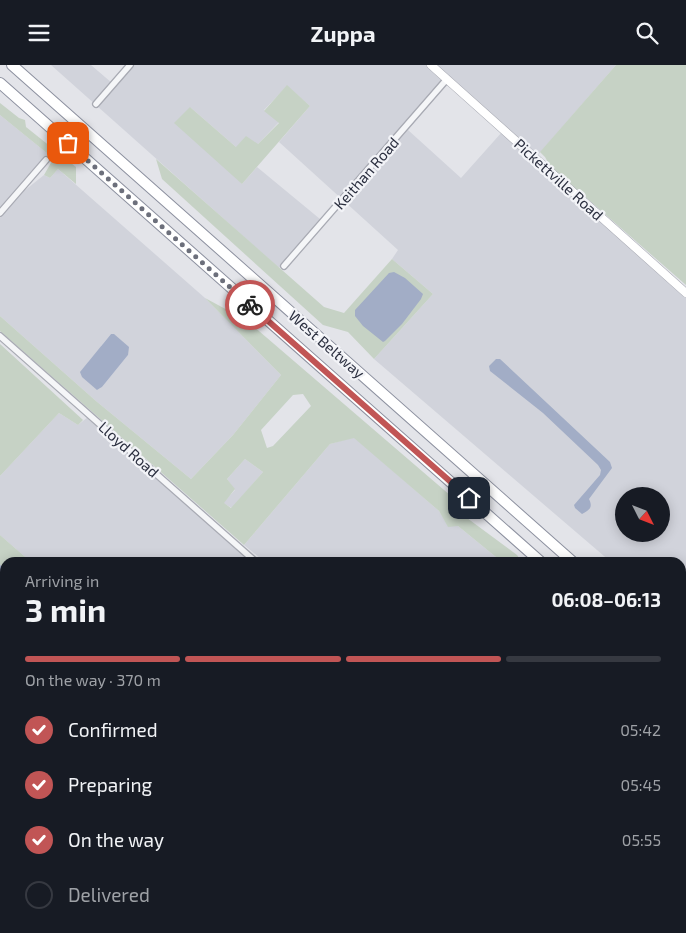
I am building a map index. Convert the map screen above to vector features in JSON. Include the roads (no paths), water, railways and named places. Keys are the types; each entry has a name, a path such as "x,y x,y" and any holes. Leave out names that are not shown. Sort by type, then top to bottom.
{"highway":[{"name":"West Beltway","path":"12,65 567,557"},
{"name":"West Beltway","path":"0,83 535,557"}],"street":[{"path":"96,103 130,65"},
{"name":"Pickettville Road","path":"431,65 686,293"},
{"name":"Keithan Road","path":"284,266 447,79"},
{"path":"0,213 46,160"},
{"name":"Lloyd Road","path":"0,336 250,557"}],"water":[{"path":"394,272 405,278 423,294 402,324 383,342 363,326 355,316 355,310 389,273"},
{"path":"111,334 114,334 129,347 128,355 102,387 97,390 82,377 80,372"},
{"path":"496,359 500,359 610,462 612,468 589,499 591,506 585,513 582,514 574,505 600,475 601,470 543,413 490,371 489,366"}]}
